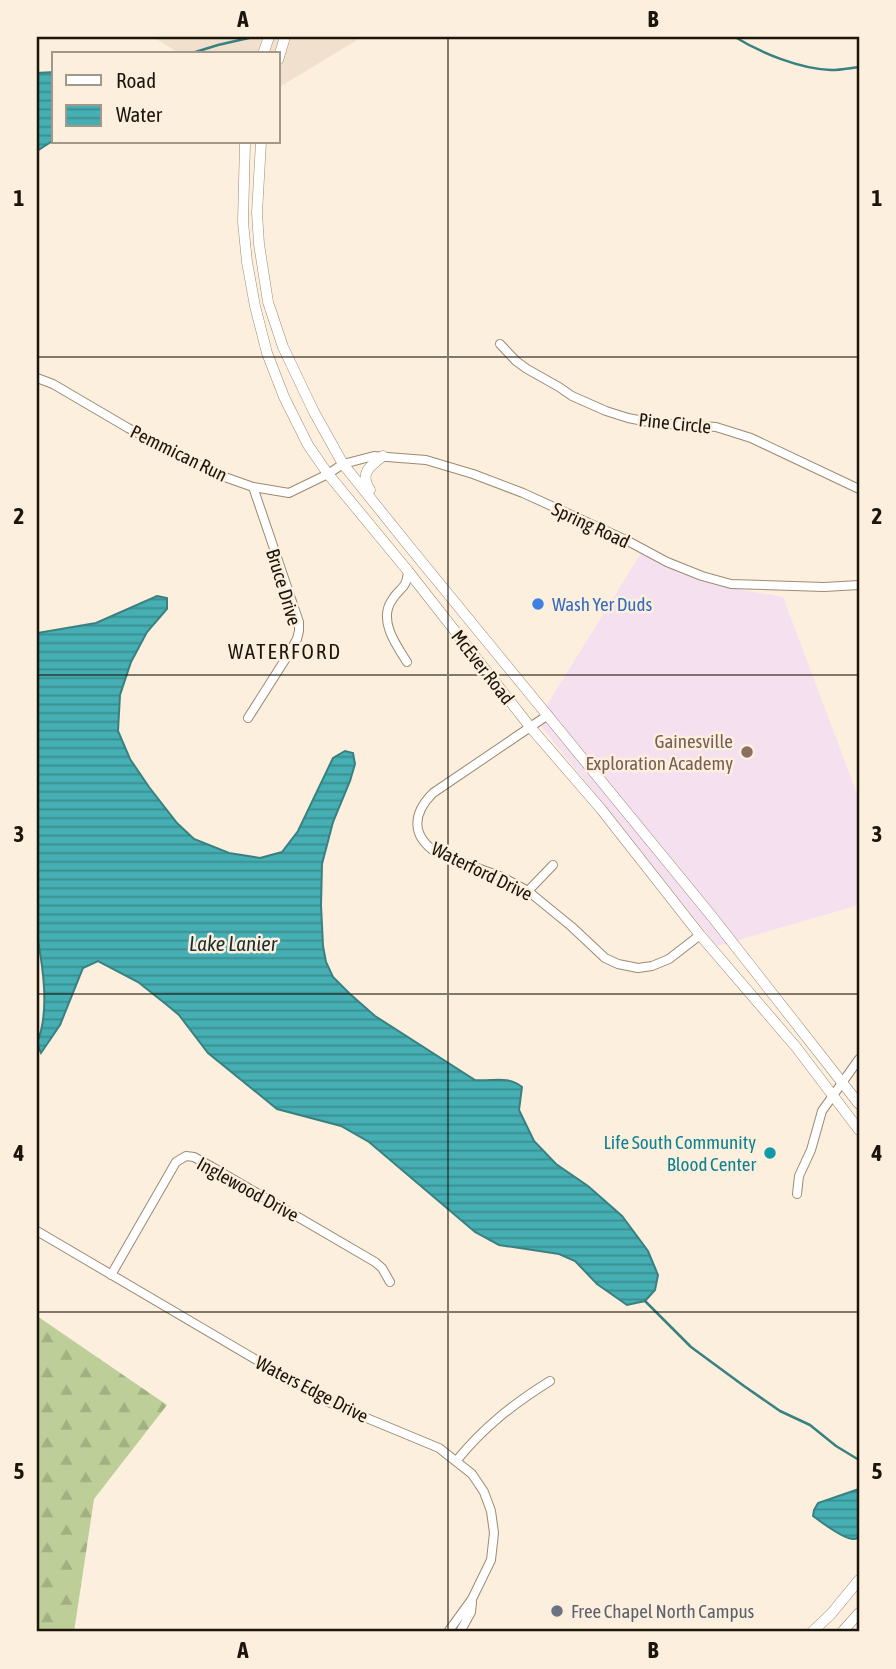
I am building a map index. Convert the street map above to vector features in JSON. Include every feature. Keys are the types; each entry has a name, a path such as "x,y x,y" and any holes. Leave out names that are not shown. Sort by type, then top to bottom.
{"main road":[{"path":"280,54 285,37"},
{"name":"McEver Road","path":"245,144 243,222 247,262 257,313 267,352 284,397 308,445 328,474 531,728 601,809 700,935 796,1047 859,1130"},
{"name":"McEver Road","path":"261,144 257,213 268,302 283,347 343,464 709,914 859,1104"},
{"path":"383,456 367,470 365,481 403,532 408,545"},
{"path":"811,1632 831,1614 859,1580"},
{"path":"842,1632 859,1613"}],"street":[{"name":"Pine Circle","path":"500,344 527,369 572,397 606,411 641,421 705,425 727,430 751,438 859,489"},
{"name":"Pemmican Run","path":"37,378 211,471 253,487 289,493 328,474"},
{"name":"Spring Road","path":"328,474 343,464 374,456 426,460 523,493 702,576 731,584 822,587 859,585"},
{"name":"Bruce Drive","path":"248,718 288,655 299,631 299,622 253,487"},
{"path":"407,662 390,632 387,615 392,600 407,584 408,572"},
{"name":"Waterford Drive","path":"548,715 433,793 424,802 418,812 417,821 423,841 438,853 502,877 528,891 605,958 618,964 638,968 652,966 669,959 700,935"},
{"path":"528,891 553,865"},
{"path":"796,1194 799,1176 811,1150 822,1111 859,1059"},
{"name":"Inglewood Drive","path":"111,1275 176,1162 186,1156 194,1157 214,1168 374,1262 382,1268 390,1282"},
{"name":"Waters Edge Drive","path":"37,1231 328,1402 439,1448 472,1474 484,1492 491,1511 495,1533 491,1560 472,1599 448,1632"},
{"path":"457,1460 475,1438 498,1417 550,1381"},
{"name":"Waters Edge Drive","path":"460,1632 471,1612 472,1599"}],"shaded area":[{"path":"153,37 362,37 280,87 280,52 178,52"},
{"path":"643,550 714,585 783,597 859,799 859,905 717,946 537,721"}],"green space":[{"path":"37,1316 167,1405 94,1499 74,1632 37,1632"}],"water":[{"path":"52,72 52,141 37,151 37,73"},
{"name":"Lake Lanier","path":"157,596 167,598 167,609 147,632 131,662 120,695 118,731 130,759 149,787 177,823 194,839 229,853 260,858 282,852 298,831 333,758 345,751 353,753 355,764 333,822 322,864 323,946 333,977 375,1016 475,1080 505,1080 522,1087 519,1110 534,1141 556,1164 588,1186 622,1216 648,1251 658,1275 655,1290 645,1301 627,1305 597,1284 575,1261 559,1254 499,1245 475,1232 369,1142 341,1126 277,1109 208,1053 179,1015 167,1005 138,982 98,961 83,968 60,1025 41,1053 37,1043 44,1004 37,935 37,633 96,623"},
{"path":"859,1489 859,1537 845,1537 813,1516 818,1503"}],"waterway":[{"path":"195,52 253,37"},
{"path":"735,37 757,49 807,67 831,70 859,67"},
{"path":"645,1301 691,1347 780,1411 810,1425 859,1460"}],"place":[{"name":"Wash Yer Duds","path":"538,604"},
{"name":"Gainesville Exploration Academy","path":"747,752"},
{"name":"Life South Community Blood Center","path":"770,1153"},
{"name":"Free Chapel North Campus","path":"557,1611"}],"district":[{"name":"WATERFORD","path":"285,652"}]}
